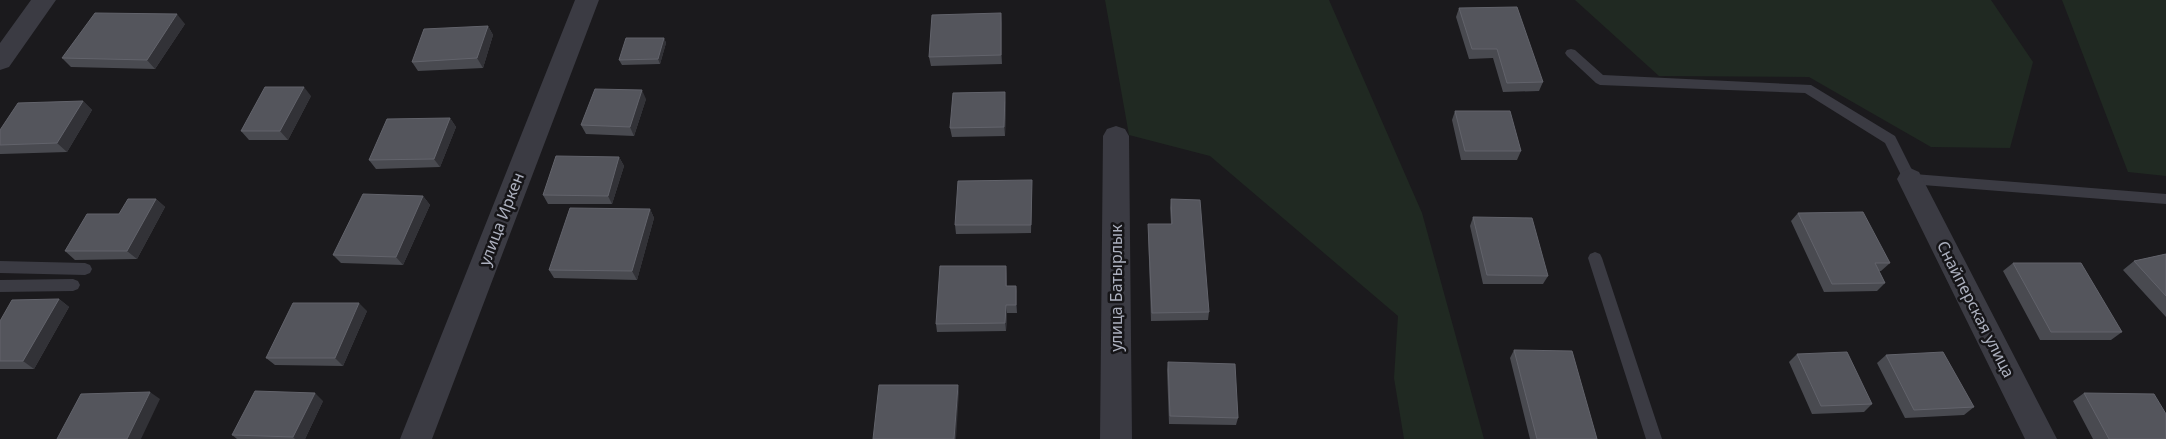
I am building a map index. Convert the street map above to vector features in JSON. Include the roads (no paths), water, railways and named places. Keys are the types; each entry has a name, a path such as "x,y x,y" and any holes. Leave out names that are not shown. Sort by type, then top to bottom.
{"street":[{"path":"0,61 44,0"},
{"name":"улица Иркен","path":"416,439 587,0"},
{"name":"улица Батырлык","path":"1116,136 1116,439"},
{"name":"Снайперская улица","path":"1910,179 2041,439"}],"lane":[{"path":"1571,53 1600,80 1807,88 1890,140 1910,179 2166,199"},
{"path":"1595,258 1654,439"},
{"path":"0,268 85,269"},
{"path":"0,286 73,286"}]}
